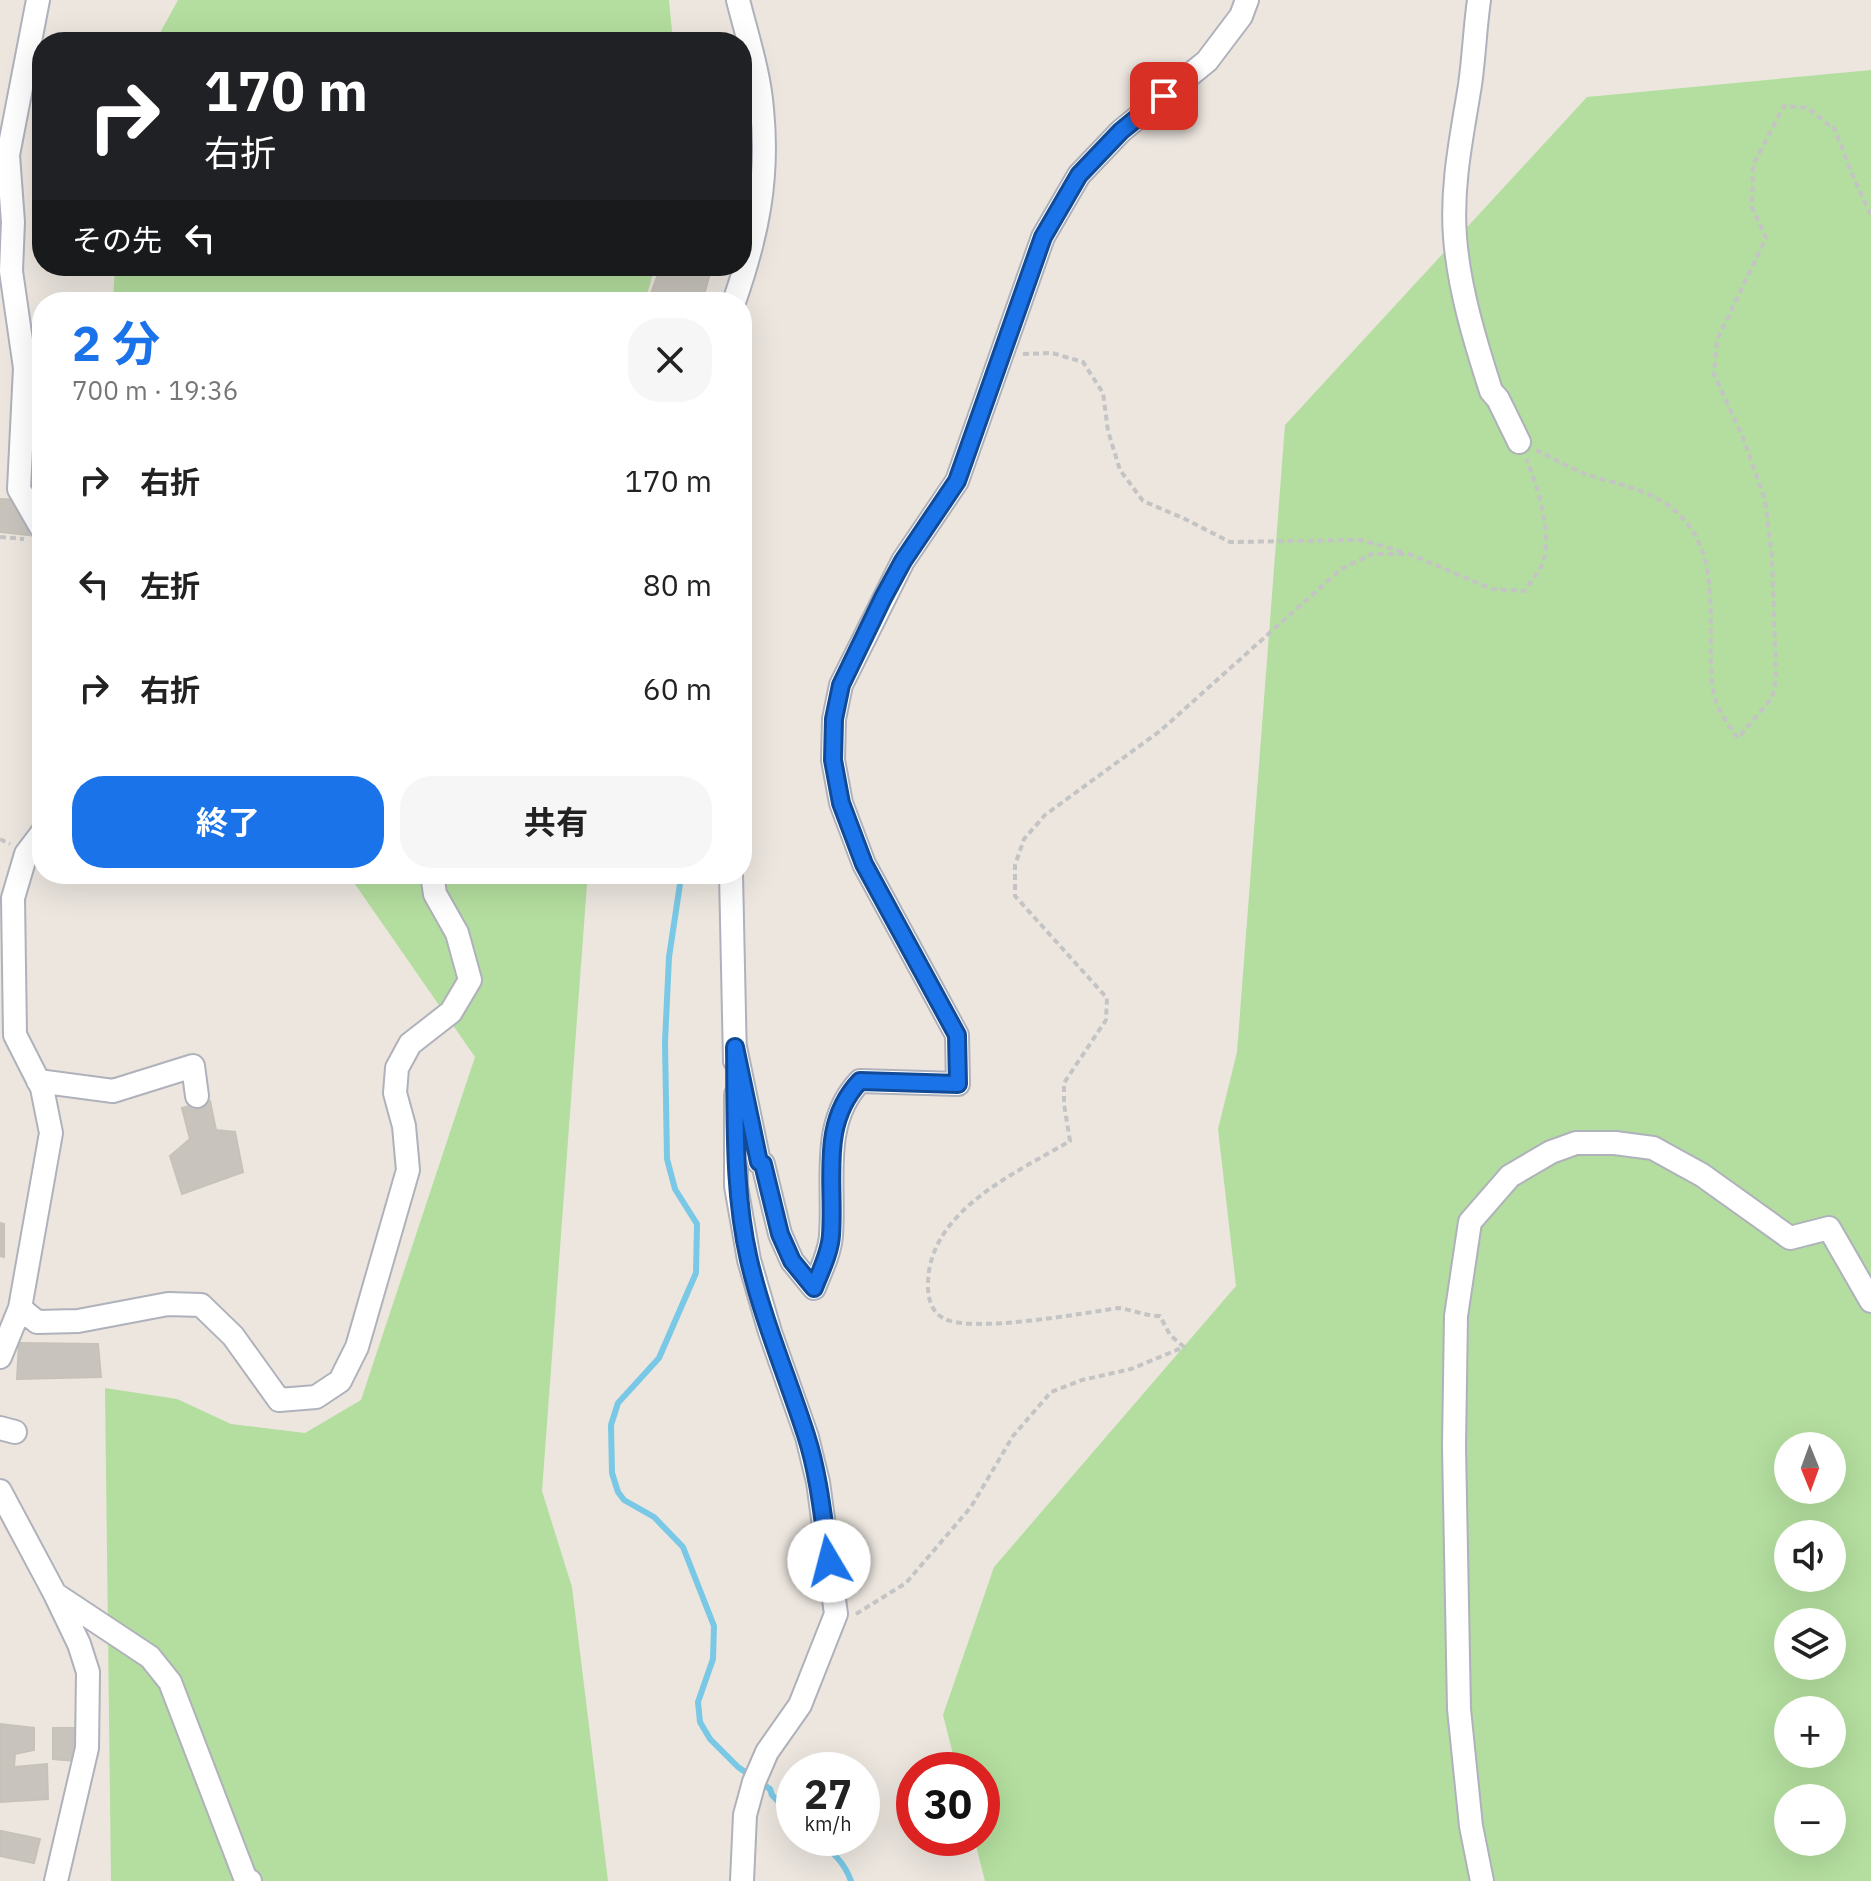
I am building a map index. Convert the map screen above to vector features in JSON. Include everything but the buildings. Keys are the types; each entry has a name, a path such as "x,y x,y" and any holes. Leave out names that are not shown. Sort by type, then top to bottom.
{"street":[{"path":"32,512 19,489 25,368 11,271 13,222 8,155 38,0"},
{"path":"735,1047 759,1162 763,1164 780,1234 792,1261 814,1288 831,1239 833,1127 848,1094 860,1081 958,1084 957,1035 864,864 841,803 833,760 834,719 841,685 903,561 957,481 1043,237 1079,175 1121,131 1207,61 1241,16 1247,0"},
{"path":"1479,0 1470,86 1455,174 1455,237 1470,323 1491,391 1519,442"},
{"path":"744,3 749,32"},
{"path":"752,50 762,108 764,187 752,251"},
{"path":"0,1357 20,1308 51,1133 38,1081 15,1035 13,898 26,854 32,846"},
{"path":"20,1308 37,1322 78,1321 168,1304 201,1305 233,1336 279,1400 316,1397 340,1381 357,1347 408,1170 404,1126 395,1093 397,1068 410,1044 451,1012 470,980 457,933 435,894 434,884"},
{"path":"731,884 736,1186 749,1260 770,1332 807,1437 818,1482 836,1614 800,1705 767,1752 754,1782 745,1815 742,1881"},
{"path":"38,1081 113,1091 193,1066 197,1096"},
{"path":"1482,1881 1471,1826 1459,1709 1454,1446 1456,1316 1470,1222 1510,1176 1551,1152 1576,1143 1615,1143 1653,1148 1702,1175 1790,1238 1829,1228 1871,1301"},
{"path":"0,1491 55,1594 79,1644 88,1672 87,1748 56,1881"},
{"path":"55,1594 150,1657 170,1682 246,1880 250,1881"}],"path":[{"path":"1519,442 1586,474 1618,481 1663,502 1683,517 1699,539 1707,564 1714,692 1722,715 1738,738 1772,698 1776,679 1772,557 1765,500 1744,440 1714,374 1717,340 1766,238 1752,207 1753,165 1784,106 1808,108 1833,125 1871,215"},
{"path":"1002,355 1052,353 1083,362 1103,393 1108,431 1120,470 1143,501 1230,542 1361,540 1409,554 1492,589 1524,591 1544,561 1544,514 1539,491 1519,442"},
{"path":"831,1630 906,1583 971,1507 1013,1436 1051,1392 1082,1380 1131,1369 1184,1347 1170,1335 1160,1316 1138,1310 1119,1308 974,1325 942,1317 928,1300 928,1269 941,1239 956,1219 983,1193 1070,1141 1064,1083 1106,1020 1107,998 1015,896 1015,865 1024,839 1045,815 1160,731 1341,569 1372,554 1409,554"}],"green space":[{"path":"178,0 669,0 672,32 160,32"},
{"path":"1871,70 1871,1881 985,1881 979,1856 1000,1856 1000,1752 952,1752 943,1715 994,1567 1236,1286 1218,1129 1237,1052 1285,425 1587,97"},
{"path":"114,276 652,276 648,292 114,292"},
{"path":"355,884 587,884 542,1491 572,1587 608,1881 111,1881 105,1388 177,1399 231,1424 305,1433 361,1400 475,1057"}],"waterway":[{"path":"680,884 669,957 665,1042 667,1159 675,1189 697,1224 696,1273 659,1358 618,1403 611,1425 612,1473 624,1500 654,1517 683,1547 714,1626 713,1659 698,1702 700,1722 710,1739 738,1767 770,1789 776,1799"},
{"path":"836,1856 851,1881"}],"route":[{"path":"829,1561 818,1482 807,1437 770,1332 749,1260 736,1186 735,1047 759,1162 763,1164 780,1234 792,1261 814,1288 831,1239 833,1127 848,1094 860,1081 958,1084 957,1035 864,864 841,803 833,760 834,719 841,685 903,561 957,481 1043,237 1079,175 1121,131 1164,96"}]}
